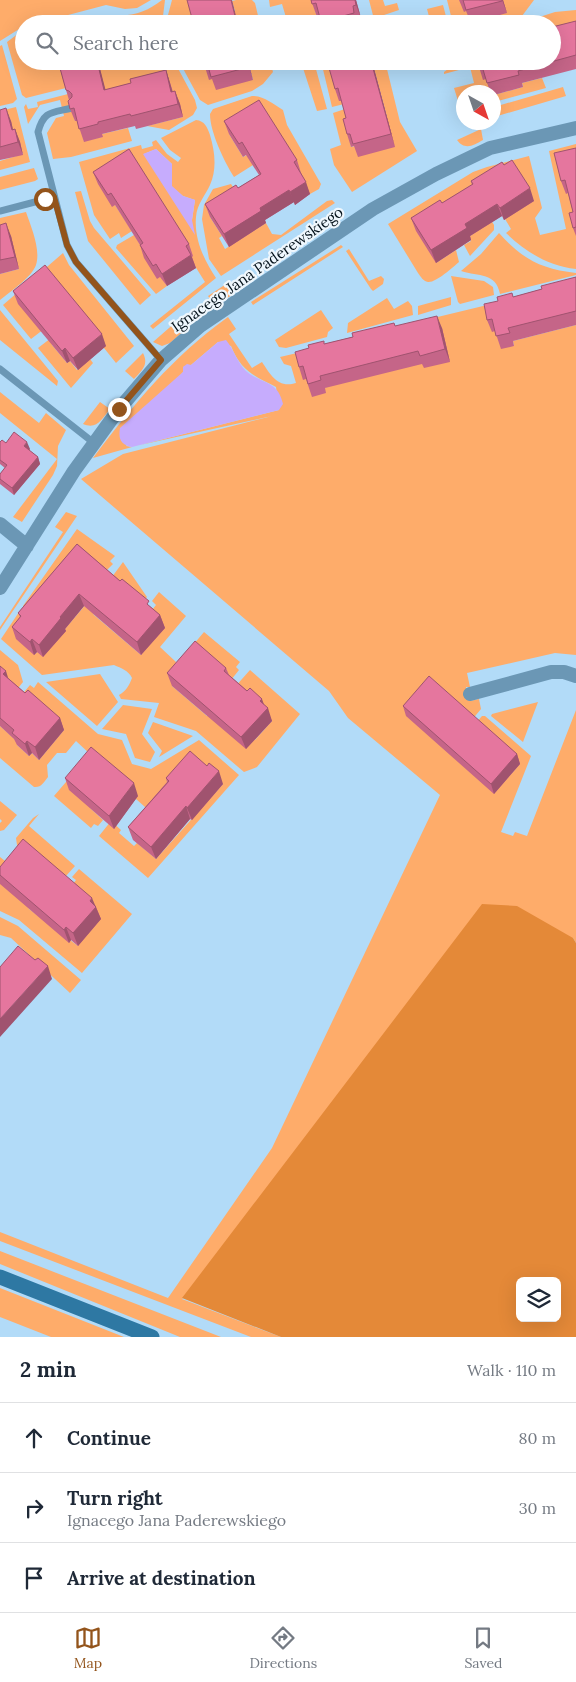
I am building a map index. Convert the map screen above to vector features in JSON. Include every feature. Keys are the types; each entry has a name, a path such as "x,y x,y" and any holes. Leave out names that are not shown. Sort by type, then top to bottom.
{"main road":[{"path":"0,1277 152,1337"}],"street":[{"name":"Ignacego Jana Paderewskiego","path":"0,588 94,443 119,409 161,360 200,326 373,209 420,183 490,148 576,128"},
{"path":"0,524 27,546"},
{"path":"470,694 551,672 564,672 576,676"}],"lane":[{"path":"72,108 47,114 41,122 38,132 67,245 76,262 161,360"},
{"path":"0,211 54,197"},
{"path":"0,369 94,443"}],"shaded area":[{"path":"0,0 151,0 137,8 125,9 106,5 68,15 15,15 15,32 0,41"},
{"path":"165,0 163,15 130,15 141,12"},
{"path":"172,0 188,0 192,15 168,15"},
{"path":"252,0 255,3 258,15 233,15 231,12 235,11 232,1"},
{"path":"269,0 312,0 316,15 285,15 282,4 270,7"},
{"path":"369,0 383,0 385,6 397,3 399,10 384,15 373,15"},
{"path":"447,0 534,0 523,15 451,15"},
{"path":"443,5 446,15 429,15 427,9"},
{"path":"576,10 576,34 561,41 561,15 546,15"},
{"path":"15,36 15,70 62,70 66,88 26,98 22,95 7,42"},
{"path":"2,45 17,99 13,103 0,106 0,46"},
{"path":"100,70 179,70 195,100 197,108 193,115 169,130 147,126 183,117 107,103"},
{"path":"184,70 210,70 213,79 253,80 250,70 272,70 273,72 263,84 252,91 208,105 200,100"},
{"path":"304,70 316,70 327,109 317,111"},
{"path":"323,70 335,70 344,104 332,107"},
{"path":"374,70 387,70 400,122 417,151 352,192 334,165 330,149 341,145 333,113 345,109 351,147 355,146 387,117"},
{"path":"447,70 459,70 444,74"},
{"path":"471,70 489,70 487,79 489,85 466,85 474,83"},
{"path":"542,78 546,88 501,100 501,93 523,87 522,83"},
{"path":"563,87 566,96 501,115 501,105"},
{"path":"68,94 75,121 79,120 84,141 102,137 102,134 128,128 132,141 71,157 53,159 47,133 56,118 64,116 60,100 40,105 28,124 24,107 26,104 28,109 38,107 37,102"},
{"path":"252,96 264,99 283,110 287,125 321,184 319,189 310,194 298,175 229,134 243,157 247,155 253,165 234,177 215,138 210,114 213,109"},
{"path":"16,107 30,162 0,170 0,161 23,154 0,111"},
{"path":"196,120 204,123 209,132 214,154 214,173 198,208 196,225 201,249 216,278 153,329 150,326 205,282 144,185 112,207 115,205 132,231 121,238 119,233 110,239 94,215 79,162 141,145 142,149 153,146 152,142 156,140 167,154 178,162 181,158 170,150 161,138","holes":["156,149 172,164 171,186 183,196 195,200 192,220 144,154"]},
{"path":"481,130 483,140 476,144 466,146 457,140"},
{"path":"576,144 576,161 569,193 576,220 576,269 556,265 538,257 506,233 511,229 505,219 516,172 436,263 456,250 459,262 431,282 422,279 388,224 473,172 529,156 542,208 535,218 540,235 566,229 549,151"},
{"path":"156,149 172,164 172,186 183,196 195,200 192,220 195,235 143,154"},
{"path":"34,168 38,179 35,181 0,190 0,177"},
{"path":"231,184 240,198 210,217 222,236 219,238 225,249 266,223 272,234 281,235 327,201 332,200 335,203 221,276 209,259 202,219 204,205 213,189"},
{"path":"81,191 94,228 151,295 140,305 88,241 75,192"},
{"path":"26,212 36,245 36,265 34,270 15,289 0,300 0,274 19,269 0,239 0,218"},
{"path":"491,220 494,230 470,256 464,245 471,241 469,237"},
{"path":"499,233 516,250 533,261 552,269 576,273 576,275 500,294 495,282 486,276 461,271 481,254"},
{"path":"134,235 167,286 156,294 116,248 117,245"},
{"path":"341,245 343,247 253,305 251,302"},
{"path":"349,249 369,281 381,276 384,279 383,284 373,291 371,289 346,251"},
{"path":"63,253 69,265 134,346 116,363 104,348 44,329 31,339 3,305"},
{"path":"451,276 484,281 493,287 494,295 460,304"},
{"path":"229,282 235,293 215,306 208,296"},
{"path":"451,297 451,305 418,315 418,306"},
{"path":"387,298 394,309 408,301 412,306 413,315 347,333 348,323"},
{"path":"512,299 496,331 514,346 513,341 576,325 576,655 555,653 467,673 470,687 466,687 470,701 479,699 481,709 471,721 494,793 520,764 475,724 482,716 485,716 531,756 501,832 513,836 515,832 527,836 576,710 576,943 573,938 182,1299 281,1337 251,1337 0,1241 0,1232 168,1298 272,1148 440,795 348,718 329,691 81,479 123,454 272,416 140,445 279,410 276,387 249,372 239,361 231,346 218,342 191,365 183,367 183,372 126,446 132,447 93,458 139,400 171,365 228,317 236,329 229,334 252,368 262,362 275,379 284,384 296,383 291,366 284,364 280,357 327,346 308,379 325,393 325,388 421,321"},
{"path":"0,310 58,381 57,386 0,340"},
{"path":"321,310 333,328 328,332 327,337 286,348 279,347 275,340"},
{"path":"177,321 185,330 170,343 162,346 153,342"},
{"path":"51,338 52,345 67,363 70,361 77,370 90,359 93,363 71,388 38,348"},
{"path":"226,340 246,371 273,386 281,396 283,404 279,410 132,447 123,443 119,435 120,428 183,372 183,367 187,364 191,365 218,342"},
{"path":"143,353 145,364 134,379 125,371"},
{"path":"0,392 39,423 46,413 66,430 58,446 57,466 53,475 22,522 13,517 57,459 0,413"},
{"path":"100,402 110,409 96,425 83,424"},
{"path":"66,512 77,516 0,630 0,627 63,532 55,527"},
{"path":"77,529 115,556 110,561 113,564 105,572 36,617 23,606"},
{"path":"123,562 147,597 139,606 109,581"},
{"path":"159,592 186,616 160,647 176,662 172,686 207,716 210,713 220,726 230,732 255,740 272,721 234,688 250,670 300,714 257,767 244,772 196,731 154,717 159,703 121,699 119,695 124,692 132,678 129,673 114,665 42,675 1,639 19,612 28,619 35,654 64,630 87,603 94,615 141,655 151,611 156,605 152,601"},
{"path":"204,632 240,662 236,667 239,670 231,680 193,645"},
{"path":"0,650 18,665 23,682 15,692 0,675"},
{"path":"100,674 118,702 97,726 46,682"},
{"path":"38,682 98,734 122,740 132,764 151,769 199,740 239,775 148,878 99,836 111,821 121,830 119,833 134,846 137,843 156,859 223,784 154,815 136,799 90,808 103,820 98,826 94,824 91,828 54,796 90,754 76,741 66,753 57,753 47,765 48,777 39,787 34,787 0,758 0,726 19,743 17,745 29,756 32,753 39,760 64,730 20,697 30,685 34,688"},
{"path":"538,702 523,742 491,716 492,714"},
{"path":"123,705 152,709 142,734 155,752 150,762 135,758 126,734 102,729"},
{"path":"153,722 193,736 159,757 162,751 148,733"},
{"path":"0,801 17,815 4,830 0,831 0,823 2,821 0,819"},
{"path":"39,814 29,826 75,866 66,876 17,845 16,838 33,818"},
{"path":"0,857 14,868 29,909 78,946 70,888 76,880 72,877 79,869 132,914 82,973 19,920 0,911"},
{"path":"482,904 517,906 573,938 576,943 576,1337 281,1337 182,1298"},
{"path":"0,917 18,926 81,980 70,993 11,938 0,935"},
{"path":"0,1251 221,1337 180,1337 0,1264"},
{"path":"0,1288 124,1337 51,1337 0,1317"}],"building":[{"path":"187,0 231,0 235,15 191,15"},
{"path":"311,0 355,0 356,5 353,6 354,13 347,15 319,15 316,3 312,4"},
{"path":"463,0 502,0 502,1 466,10"},
{"path":"576,21 576,55 561,59 561,25"},
{"path":"60,70 99,70 104,90 131,83 130,79 166,70 171,92 175,91 178,104 98,122 98,124 79,129 74,108 70,109 68,101 72,94 66,90"},
{"path":"209,70 238,70 211,77"},
{"path":"330,70 373,70 391,134 353,144 350,134 347,134 343,119 346,118 338,88 335,89"},
{"path":"483,70 522,70 518,71 519,75 487,83"},
{"path":"259,100 297,160 294,162 306,182 260,208 261,211 224,234 205,204 236,185 238,188 261,174 242,142 239,144 224,121"},
{"path":"6,108 12,130 15,129 18,142 0,147 0,110"},
{"path":"576,148 576,227 573,228 569,213 573,212 565,180 561,181 554,153"},
{"path":"129,149 189,244 186,246 191,255 162,274 156,264 153,266 140,245 143,243 111,193 108,195 93,172"},
{"path":"512,160 530,188 500,208 497,204 465,224 467,228 431,250 411,218 440,200 442,203 473,184 471,181 502,162 504,165"},
{"path":"6,223 15,257 0,260 0,225"},
{"path":"45,265 102,334 73,358 65,348 62,351 13,291"},
{"path":"576,277 576,311 508,328 510,333 496,336 492,319 487,320 484,304 498,301 497,297 512,293 513,297 542,289 541,286"},
{"path":"437,316 445,349 420,356 418,351 320,376 321,380 308,384 303,366 299,367 295,352 309,348 308,345 324,341 324,344 353,337 352,333 394,323 395,326"},
{"path":"14,432 27,442 24,446 38,457 12,488 0,479 0,474 7,465 0,460 0,442 2,440 6,443"},
{"path":"77,544 120,581 122,579 149,601 147,604 160,615 137,642 79,594 39,645 32,639 30,642 12,627 21,616 18,613"},
{"path":"195,641 226,668 224,671 247,691 250,688 262,699 260,701 268,708 241,737 167,673"},
{"path":"0,666 6,671 3,674 25,693 28,690 60,718 35,747 27,741 25,744 12,733 14,730 0,718"},
{"path":"429,676 517,754 491,784 403,706"},
{"path":"91,747 134,783 109,816 65,778"},
{"path":"190,751 207,766 209,763 219,771 151,847 128,827 169,781 166,778"},
{"path":"23,839 92,898 90,901 96,907 73,933 66,927 64,930 0,875 0,867"},
{"path":"18,946 35,960 38,958 48,966 0,1019 0,967"}],"route":[{"path":"45,199 54,197 67,245 76,262 161,360 119,409"}]}
